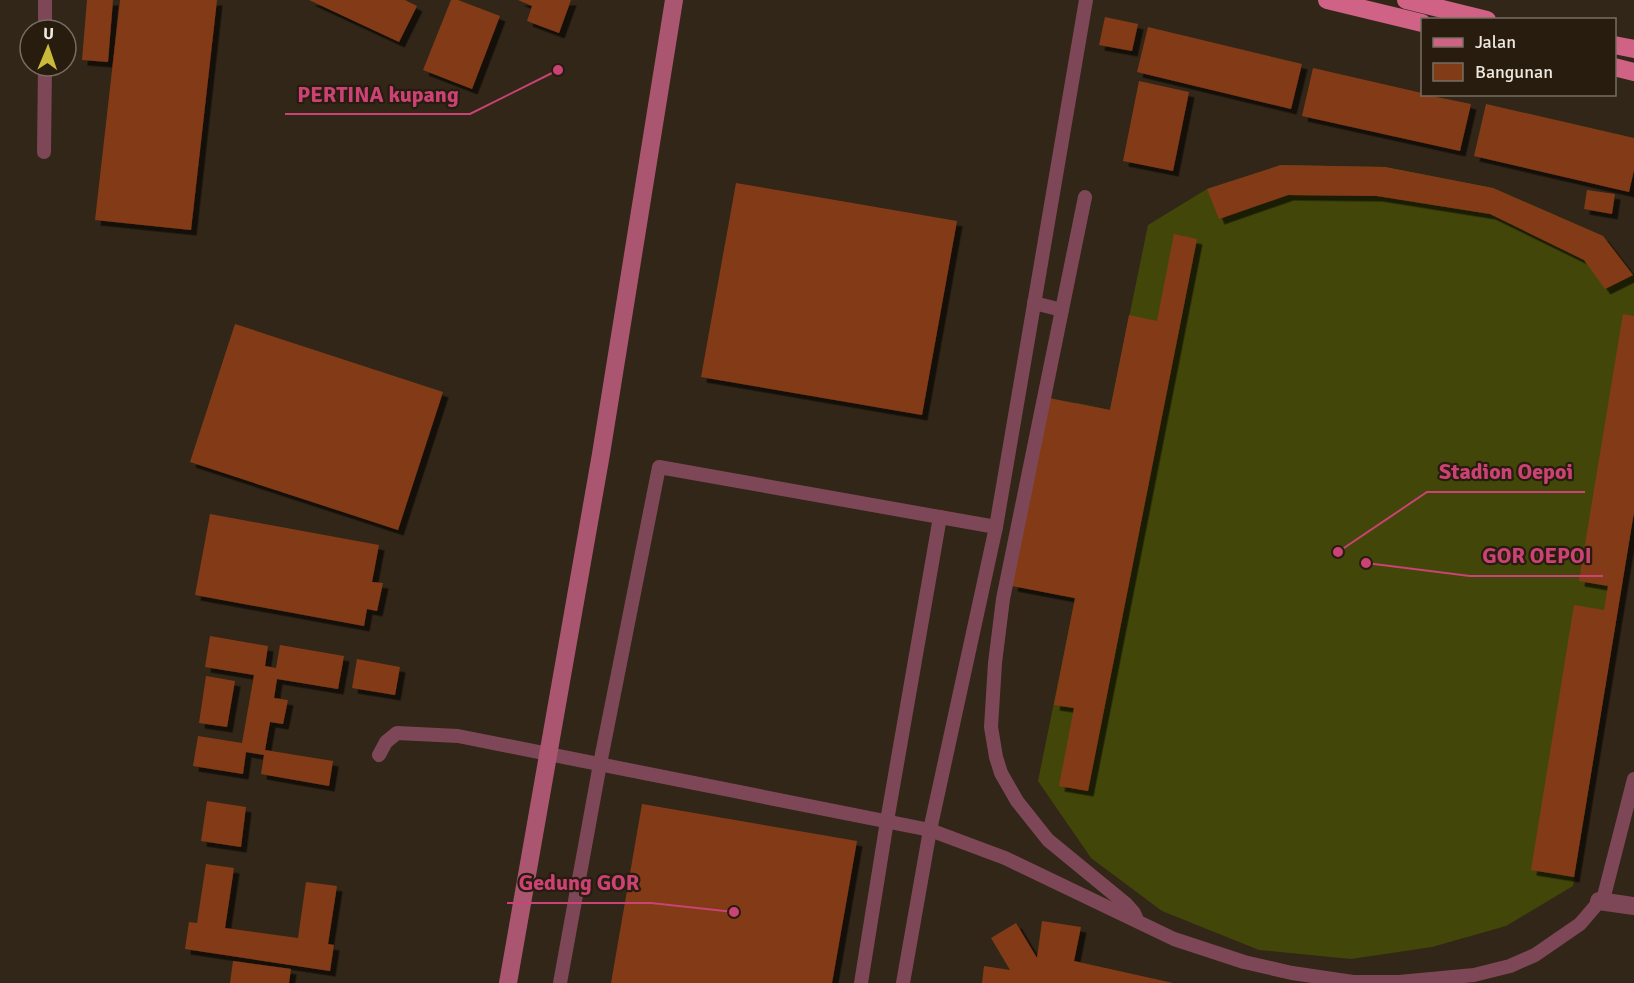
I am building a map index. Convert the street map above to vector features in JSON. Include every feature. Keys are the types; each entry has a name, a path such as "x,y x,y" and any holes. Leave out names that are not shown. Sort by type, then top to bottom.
{"main road":[{"path":"1406,0 1480,18"},
{"path":"1332,1 1421,23"},
{"path":"1616,45 1634,49"},
{"path":"1616,68 1634,72"}],"street":[{"path":"508,983 603,443 674,0"},
{"path":"1599,901 1634,906"}],"lane":[{"path":"45,0 45,18"},
{"path":"903,983 930,830 996,527 1086,0"},
{"path":"44,152 45,78"},
{"path":"1085,196 1003,599 994,663 991,727 1001,773 1017,801 1048,840 1126,904 1138,921"},
{"path":"1034,303 1062,310"},
{"path":"560,983 600,764 659,467 996,527"},
{"path":"861,983 940,518"},
{"path":"379,755 386,742 397,733 458,736 930,830 1005,858 1174,939 1244,963 1353,982 1399,982 1474,975 1510,966 1535,955 1554,943 1580,924 1604,896 1634,779"}],"green space":[{"path":"1281,165 1385,167 1493,188 1603,236 1634,276 1634,512 1573,886 1506,926 1432,947 1351,959 1259,950 1162,911 1091,858 1038,781 1075,599 1042,592 1077,403 1110,410 1148,225 1207,189"}],"building":[{"path":"87,0 113,0 108,62 82,60"},
{"path":"120,0 217,0 191,230 95,220"},
{"path":"309,0 405,0 417,6 399,42"},
{"path":"451,0 458,0 500,16 472,89 423,70"},
{"path":"518,0 571,0 559,33 527,21 532,6"},
{"path":"1105,17 1138,24 1132,51 1099,45"},
{"path":"1148,27 1302,64 1291,109 1137,72"},
{"path":"1313,68 1421,93 1421,96 1471,104 1460,151 1302,116"},
{"path":"1139,81 1189,92 1173,171 1123,161"},
{"path":"1486,104 1634,138 1634,170 1629,192 1474,156"},
{"path":"1281,165 1385,167 1493,188 1603,236 1633,275 1605,289 1584,260 1490,214 1377,196 1288,195 1219,219 1207,189"},
{"path":"736,183 957,221 922,415 701,377"},
{"path":"1587,190 1615,194 1612,214 1584,209"},
{"path":"1174,234 1197,239 1088,791 1059,786 1074,708 1054,705 1075,598 1012,586 1049,398 1110,410 1129,315 1157,321"},
{"path":"1623,314 1634,316 1634,512 1574,877 1531,870 1574,605 1604,610 1608,586 1579,581"},
{"path":"235,324 443,392 398,530 190,462"},
{"path":"210,514 379,545 372,582 383,583 377,611 367,609 364,626 195,595"},
{"path":"210,636 268,646 265,666 276,668 280,645 344,656 338,689 277,679 274,698 288,700 283,724 270,722 265,750 333,761 329,786 261,774 264,755 246,752 243,774 193,766 198,736 242,743 254,675 205,667"},
{"path":"357,659 400,667 395,695 352,688"},
{"path":"206,676 235,681 227,727 199,723"},
{"path":"207,801 246,807 241,847 201,841"},
{"path":"642,804 857,841 832,983 611,983"},
{"path":"206,864 234,868 225,928 298,938 306,882 337,886 328,944 334,945 330,971 185,949 189,922 197,923"},
{"path":"1042,921 1081,927 1074,961 1173,983 982,983 984,966 1010,970 991,938 1016,923 1037,958"},
{"path":"233,961 291,969 289,983 230,983"}],"place":[{"name":"PERTINA kupang","path":"558,70"},
{"name":"Stadion Oepoi","path":"1338,552"},
{"name":"GOR OEPOI","path":"1366,563"},
{"name":"Gedung GOR","path":"734,912"}]}
